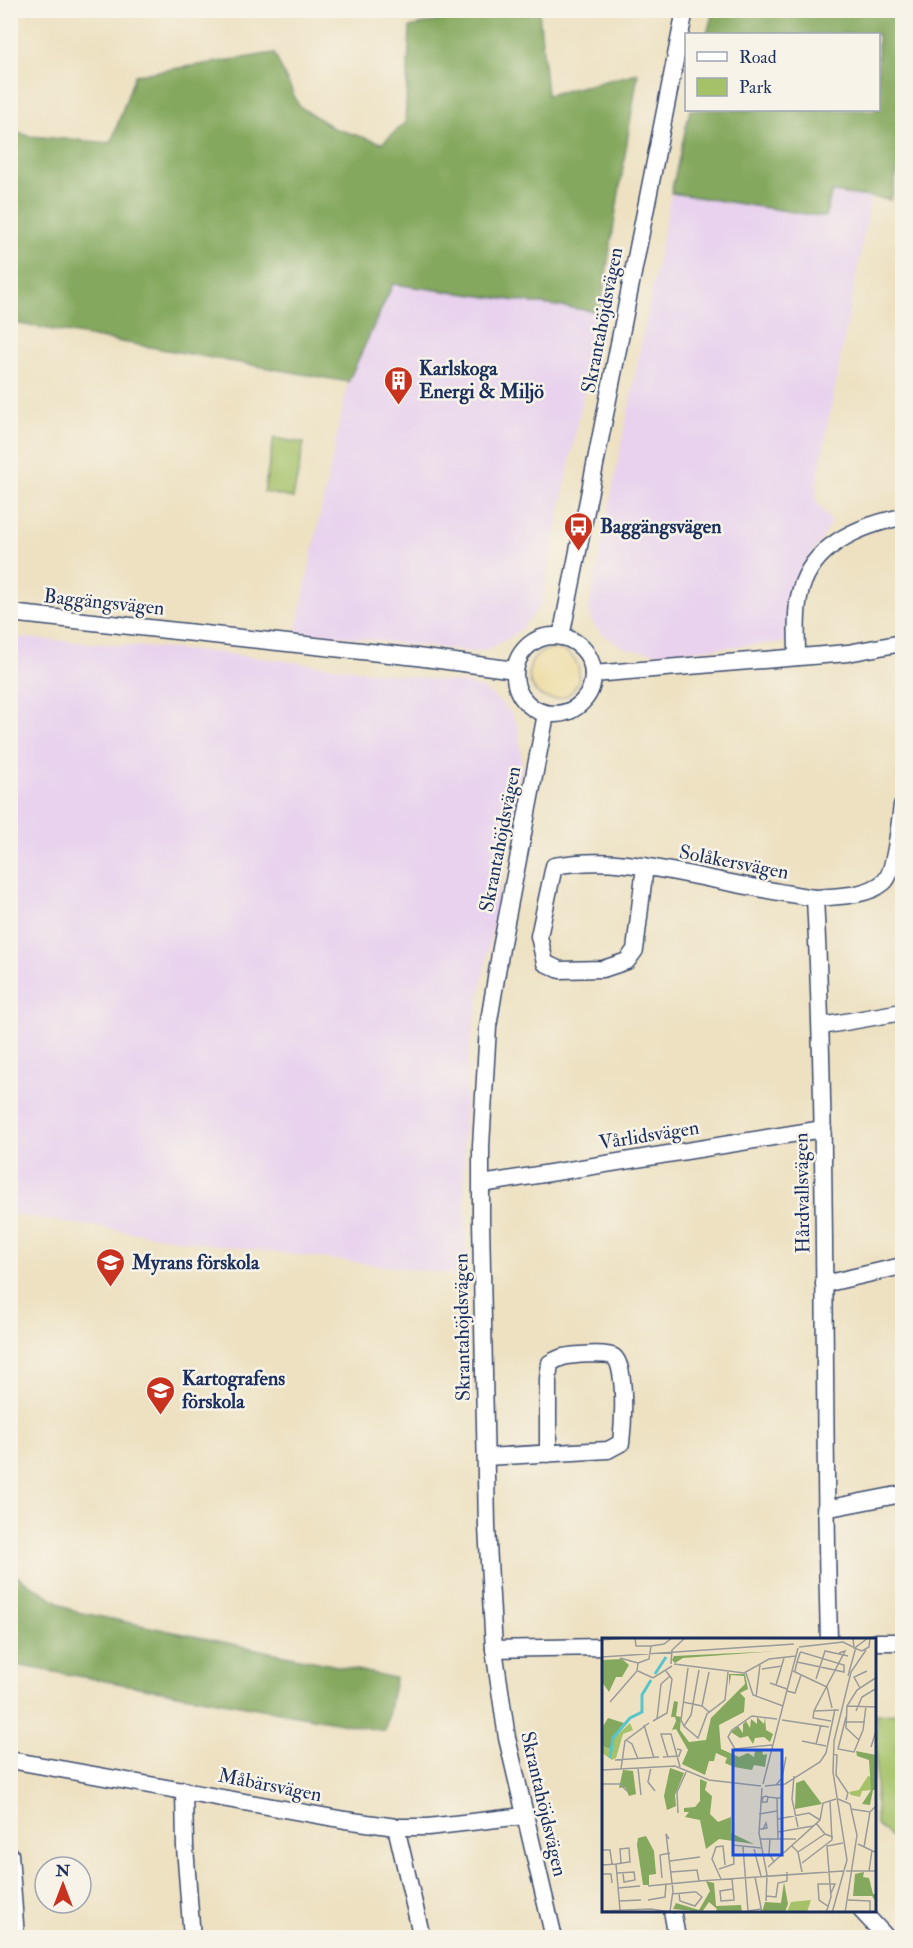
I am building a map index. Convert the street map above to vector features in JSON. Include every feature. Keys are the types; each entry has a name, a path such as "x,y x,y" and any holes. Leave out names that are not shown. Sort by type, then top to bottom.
{"street":[{"name":"Skrantahöjdsvägen","path":"561,637 685,10"},
{"path":"797,657 796,622 799,596 814,563 824,550 840,538 860,529 903,517"},
{"name":"Baggängsvägen","path":"10,613 417,657 515,670"},
{"path":"546,637 561,637 573,641 583,649 589,659 593,674 590,691 578,706 559,714 546,714 534,709 524,700 515,683 515,670 520,655 531,643 546,637"},
{"path":"593,674 848,653 903,644"},
{"name":"Skrantahöjdsvägen","path":"546,714 488,1027 481,1146 487,1527 494,1649 507,1738 554,1938"},
{"path":"815,898 870,891 886,881 893,860 903,805"},
{"name":"Solåkersvägen","path":"645,866 635,950 627,961 603,969 560,970 545,963 539,936 554,866 580,862 612,862 645,866 815,898"},
{"name":"Hårdvallsvägen","path":"815,898 822,1026 828,1638"},
{"path":"822,1026 903,1012"},
{"name":"Vårlidsvägen","path":"482,1184 823,1129"},
{"path":"824,1284 903,1266"},
{"path":"486,1457 548,1454 608,1450 621,1443 623,1430 621,1369 615,1358 608,1354 564,1357 550,1363 548,1454"},
{"path":"825,1509 903,1494"},
{"path":"877,1642 903,1642"},
{"path":"494,1649 602,1647"},
{"name":"Måbärsvägen","path":"10,1760 345,1820 396,1827 428,1827 524,1816"},
{"path":"184,1790 185,1848 192,1938"},
{"path":"396,1827 422,1938"},
{"path":"10,1854 16,1938"},
{"path":"672,1912 676,1938"},
{"path":"862,1912 887,1938"}],"shaded area":[{"path":"832,192 871,198 816,487 817,503 831,521 822,540 804,565 788,607 786,642 657,653 627,649 605,636 593,624 589,608 671,193 825,217"},
{"path":"392,284 600,312 541,605 521,629 488,649 473,652 296,631 348,382"},
{"path":"11,637 213,652 462,683 482,688 504,705 514,718 519,729 522,767 468,1058 464,1135 466,1276 224,1246 11,1214"}],"green space":[{"path":"487,10 539,11 547,95 638,73 600,312 393,284 348,382 14,323 11,320 11,131 30,136 111,143 135,75 274,53 299,106 333,128 382,143 405,123 410,27"},
{"path":"713,11 902,11 902,151 891,200 832,192 825,217 671,193 690,111 880,111 880,33 707,33"},
{"path":"274,438 304,443 293,498 264,492"},
{"path":"10,1572 73,1611 395,1678 385,1731 11,1664"},
{"path":"902,1713 902,1845 877,1826 877,1714"}],"sand":[{"path":"549,649 559,649 572,656 579,669 579,679 572,692 559,699 549,699 540,695 533,688 529,679 529,669 533,660 540,653"}],"place":[{"name":"Karlskoga Energi & Miljö","path":"398,406"},
{"name":"Baggängsvägen","path":"579,552"},
{"name":"Myrans förskola","path":"111,1288"},
{"name":"Kartografens förskola","path":"161,1416"}]}
